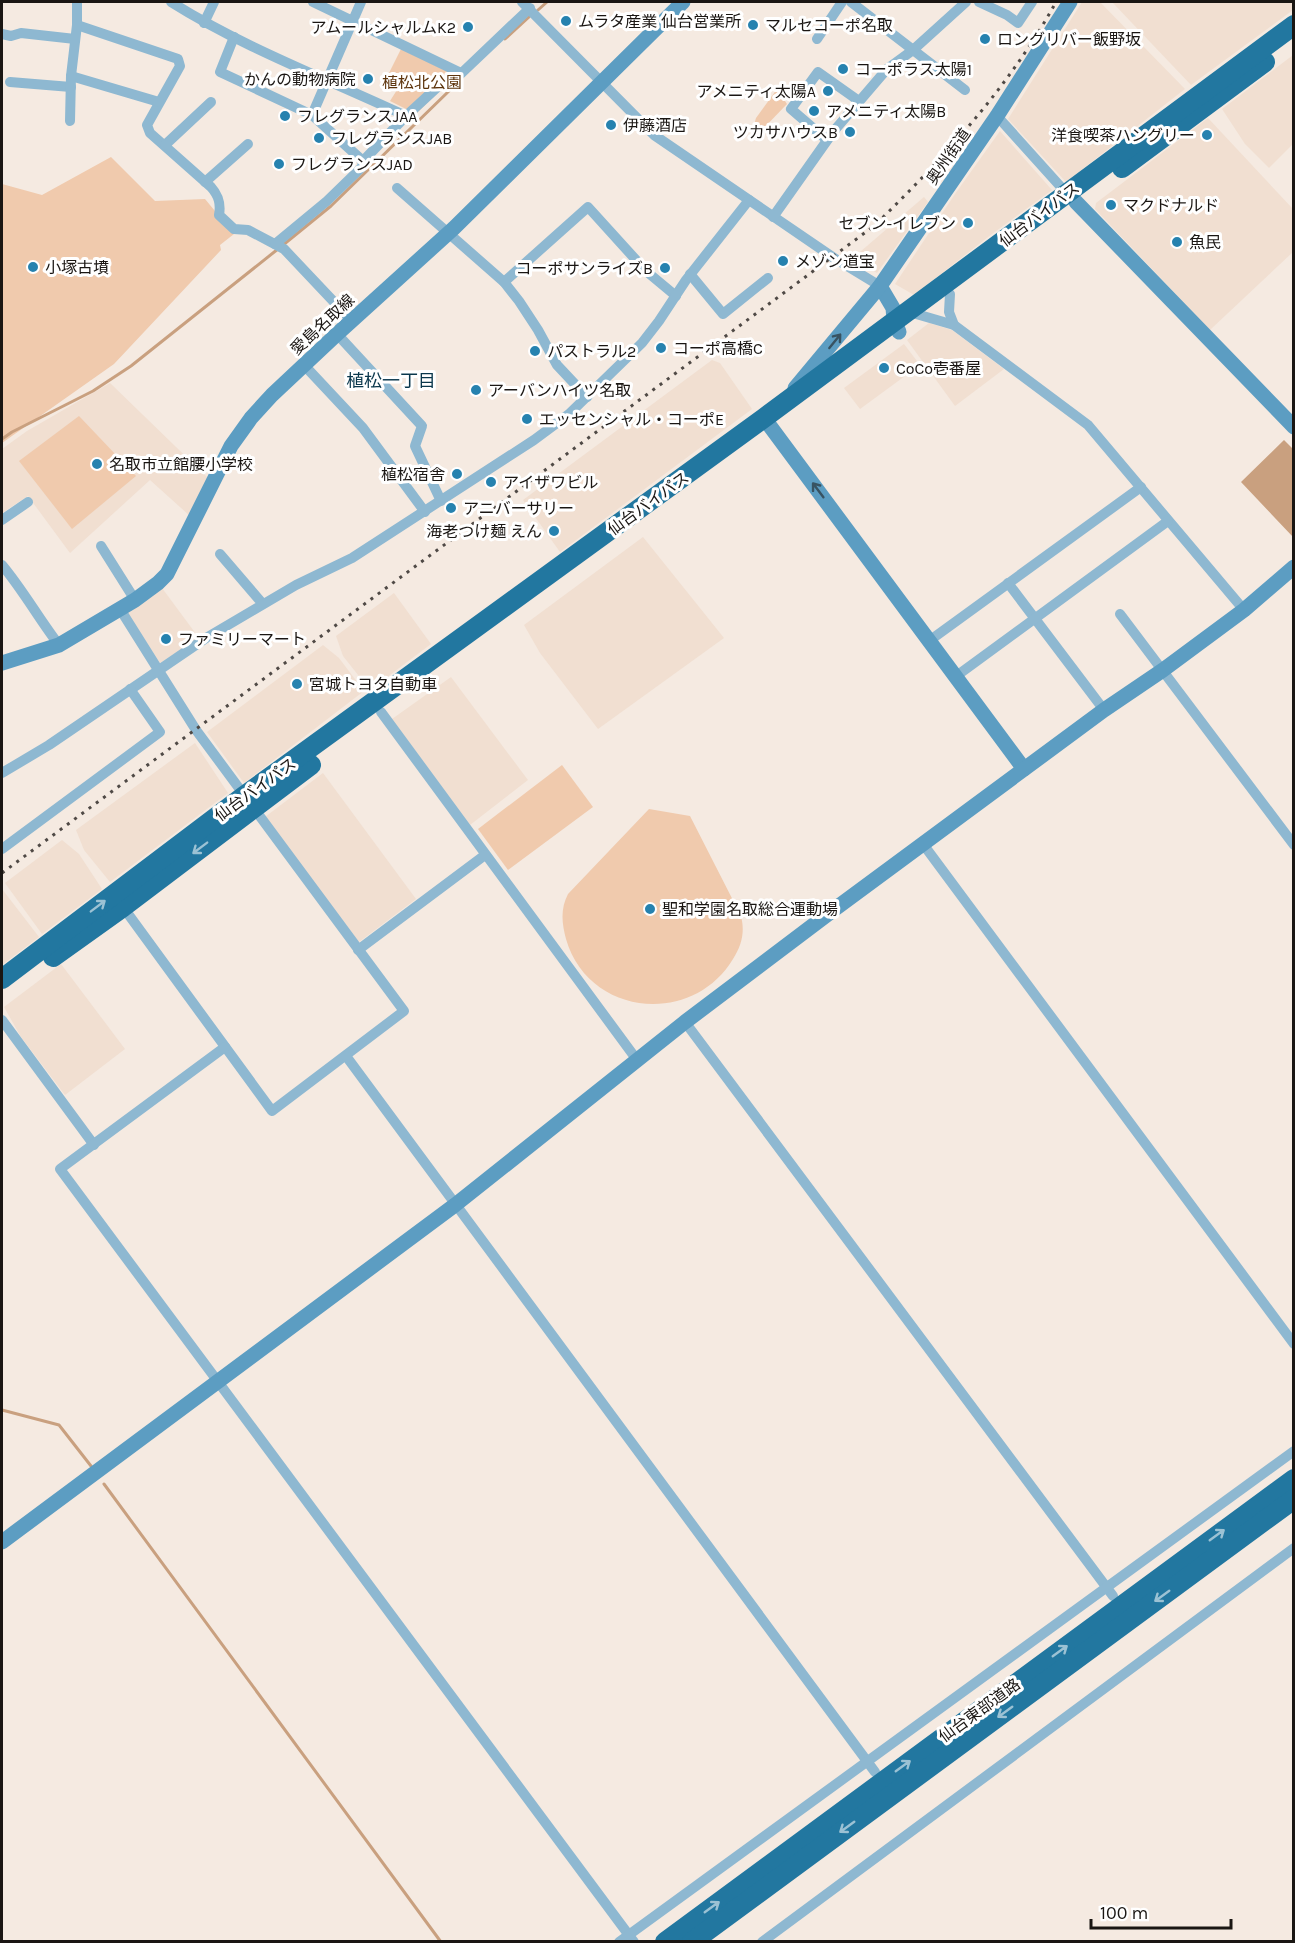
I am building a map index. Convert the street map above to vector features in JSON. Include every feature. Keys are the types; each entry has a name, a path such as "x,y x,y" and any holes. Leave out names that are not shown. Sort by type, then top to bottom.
{"highway":[{"name":"仙台バイパス","path":"2,993 123,907 249,802 381,712 903,317 950,294 1293,25"},
{"name":"仙台バイパス","path":"2,979 249,802 767,422 783,402 1293,41"},
{"name":"仙台東部道路","path":"665,1941 1293,1479"},
{"name":"仙台東部道路","path":"692,1941 1293,1499"}],"street":[{"path":"70,121 77,2"},
{"path":"171,2 204,23 406,116"},
{"path":"204,23 214,2"},
{"path":"313,2 461,73"},
{"path":"312,115 361,2"},
{"name":"愛島名取線","path":"2,663 59,645 135,600 158,583 167,574 231,447 251,418 337,334 447,234 683,2"},
{"path":"821,33 817,39 842,2"},
{"path":"851,2 965,90"},
{"path":"773,217 827,140 887,69 913,50 966,2"},
{"path":"979,2 1007,15 1018,23 1032,2"},
{"name":"奥州街道","path":"783,402 880,286 997,116 1070,2"},
{"path":"279,246 362,167 363,161 406,116 444,81 448,86 526,5 654,135 834,258 880,286 903,317 954,325 1088,425 1244,610"},
{"path":"77,25 178,59 180,66 147,125 150,133 217,194 221,206 219,215 234,229 248,230 279,246 352,321"},
{"path":"2,34 11,36 21,33 75,39"},
{"path":"234,37 220,72 312,115 363,161"},
{"path":"827,140 791,109 818,72 859,101"},
{"path":"10,82 71,82 159,102"},
{"path":"165,145 211,102"},
{"path":"997,116 1071,198 1293,427"},
{"path":"205,182 248,144"},
{"path":"397,188 504,282 538,330 557,365 587,397"},
{"path":"2,772 49,745 158,670 262,603 352,558 534,440 587,397 642,343 690,274 749,200"},
{"path":"504,282 588,207 646,271 676,296"},
{"path":"690,274 723,314 768,278"},
{"path":"950,294 949,312 954,325"},
{"path":"337,334 422,426 415,446 441,501"},
{"path":"304,365 363,428 425,512"},
{"path":"767,422 1024,769"},
{"path":"929,641 1141,487"},
{"path":"2,520 28,502"},
{"path":"955,677 1168,521"},
{"path":"101,546 135,600"},
{"path":"220,554 262,603"},
{"path":"2,565 26,595 40,620 59,645"},
{"path":"2,1542 455,1205 685,1022 1104,710 1244,610 1293,567"},
{"path":"1008,583 1104,710"},
{"path":"120,609 196,730 404,1011 272,1112 123,907"},
{"path":"1120,614 1293,845"},
{"path":"2,849 160,732 130,689"},
{"path":"381,712 637,1060"},
{"path":"923,844 1293,1344"},
{"path":"358,950 485,855"},
{"path":"2,1020 94,1145"},
{"path":"685,1022 1110,1591"},
{"path":"225,1047 60,1169 631,1938"},
{"path":"346,1056 875,1772"},
{"path":"619,1941 631,1938 867,1762 1110,1591 1293,1451"},
{"path":"762,1941 1293,1548"}],"shaded area":[{"path":"1082,2 1100,2 1185,89 1066,182 1008,119"},
{"path":"1112,2 1293,2 1293,10 1191,85"},
{"path":"1293,55 1293,144 1269,168 1245,144 1222,109"},
{"path":"1208,118 1293,209 1293,252 1210,330 1095,209 1096,203"},
{"path":"1000,131 1052,190 914,295 895,284 955,194"},
{"path":"924,197 928,202 877,273 853,258"},
{"path":"929,323 952,330 1004,369 955,406 907,340"},
{"path":"904,344 920,365 860,409 844,388"},
{"path":"712,360 720,363 752,409 560,552 523,500"},
{"name":"名取市立館腰小学校","path":"110,383 208,478 190,516 150,480 70,553 28,496 2,513 2,449 27,431"},
{"path":"1284,440 1293,447 1293,537 1241,482"},
{"path":"643,537 724,638 598,729 540,653 524,625"},
{"path":"162,588 199,638 160,663 127,612"},
{"path":"394,593 431,644 370,690 343,656 336,636"},
{"path":"323,645 339,658 364,691 244,783 207,732"},
{"path":"451,677 528,780 470,825 392,719"},
{"path":"195,743 228,793 110,882 84,850 76,830"},
{"path":"323,773 416,899 359,942 265,817"},
{"path":"62,840 79,854 102,889 42,934 5,883"},
{"path":"2,889 39,937 2,965"},
{"path":"61,964 125,1049 65,1095 21,1037 4,1007"}],"green space":[{"name":"植松北公園","path":"401,49 455,75 416,114 390,101 402,82 388,75"},
{"path":"777,89 787,104 762,130 754,131 756,118"},
{"path":"111,157 155,201 205,199 234,234 220,245 221,250 114,364 2,443 2,184 42,195"},
{"path":"79,416 136,476 72,529 19,461"},
{"path":"562,765 593,807 508,870 478,829"},
{"name":"聖和学園名取総合運動場","path":"649,809 690,816 742,922 743,933 739,949 715,981 693,995 668,1003 642,1003 618,997 596,984 578,965 566,939 563,922 564,905 568,894"}],"waterway":[{"path":"538,10 547,2"},
{"path":"505,39 529,17"},
{"path":"283,245 331,206 450,90"},
{"path":"2,439 93,391 131,366 278,249"},
{"path":"2,1410 59,1425 91,1466"},
{"path":"104,1484 441,1942"}],"railway":[{"path":"2,873 874,226 925,175 974,120 1018,63 1056,2"}],"place":[{"name":"ムラタ産業 仙台営業所","path":"566,21"},
{"name":"マルセコーポ名取","path":"753,25"},
{"name":"アムールシャルムK2","path":"468,27"},
{"name":"ロングリバー飯野坂","path":"985,39"},
{"name":"コーポラス太陽1","path":"843,69"},
{"name":"かんの動物病院","path":"368,79"},
{"name":"アメニティ太陽A","path":"828,91"},
{"name":"アメニティ太陽B","path":"814,111"},
{"name":"フレグランスJAA","path":"285,116"},
{"name":"伊藤酒店","path":"611,125"},
{"name":"ツカサハウスB","path":"850,132"},
{"name":"洋食喫茶ハングリー","path":"1207,135"},
{"name":"フレグランスJAB","path":"319,138"},
{"name":"フレグランスJAD","path":"279,164"},
{"name":"マクドナルド","path":"1111,205"},
{"name":"セブン-イレブン","path":"968,223"},
{"name":"魚民","path":"1177,242"},
{"name":"メゾン道宝","path":"783,261"},
{"name":"小塚古墳","path":"33,267"},
{"name":"コーポサンライズB","path":"665,268"},
{"name":"コーポ高橋C","path":"661,348"},
{"name":"パストラル2","path":"535,351"},
{"name":"CoCo壱番屋","path":"884,368"},
{"name":"アーバンハイツ名取","path":"476,390"},
{"name":"エッセンシャル・コーポE","path":"527,419"},
{"name":"名取市立館腰小学校","path":"97,464"},
{"name":"植松宿舎","path":"457,474"},
{"name":"アイザワビル","path":"491,482"},
{"name":"アニバーサリー","path":"451,508"},
{"name":"海老つけ麺 えん","path":"554,531"},
{"name":"ファミリーマート","path":"166,639"},
{"name":"宮城トヨタ自動車","path":"297,684"},
{"name":"聖和学園名取総合運動場","path":"650,909"}],"district":[{"name":"植松一丁目","path":"391,381"}]}
